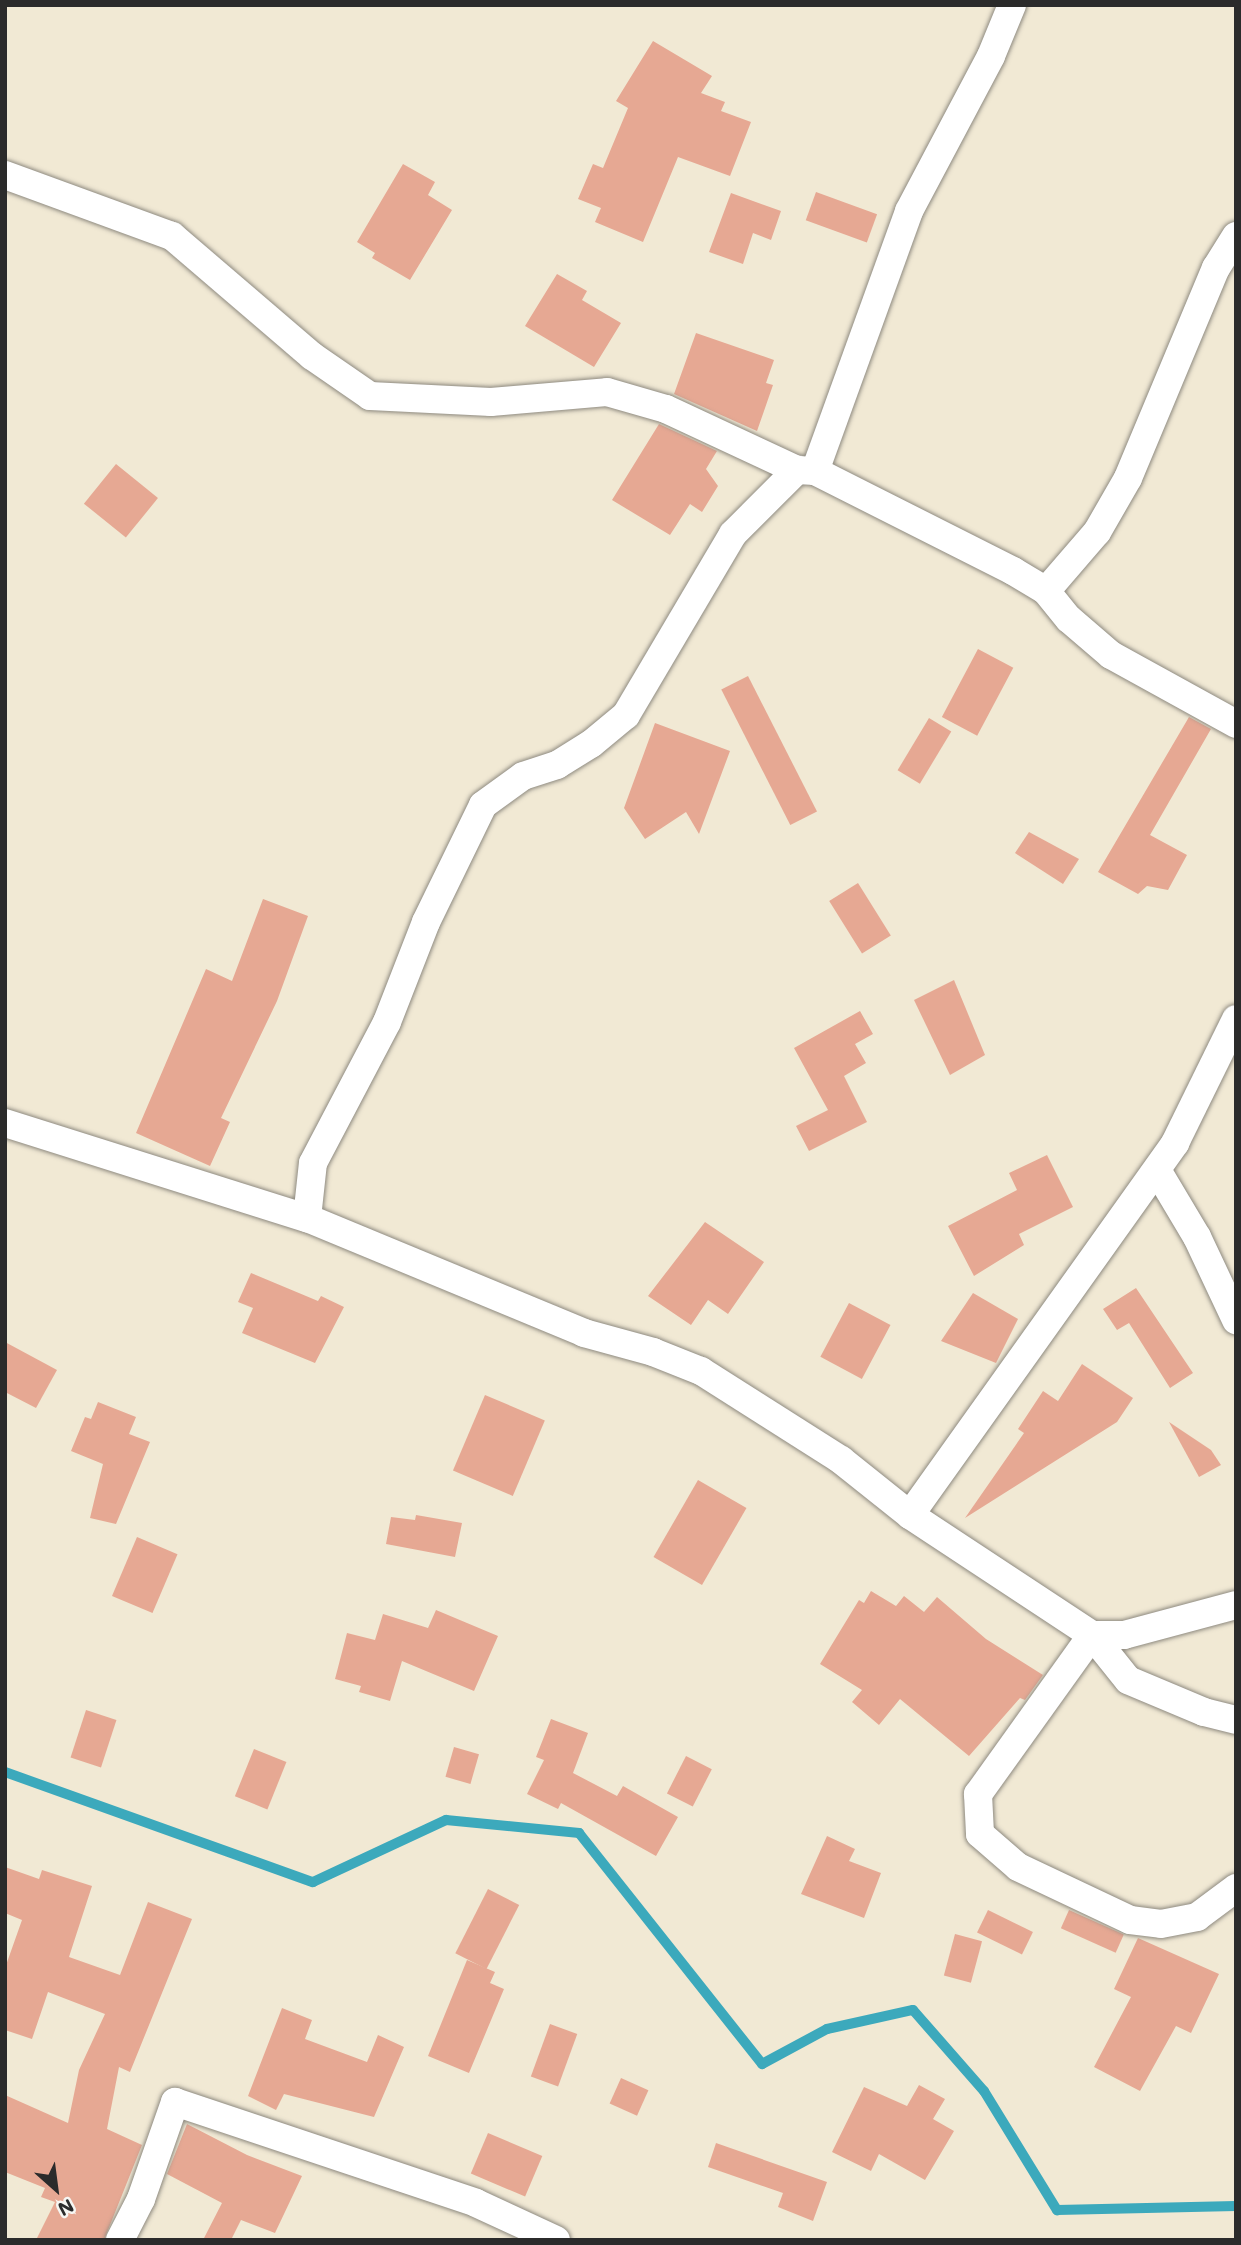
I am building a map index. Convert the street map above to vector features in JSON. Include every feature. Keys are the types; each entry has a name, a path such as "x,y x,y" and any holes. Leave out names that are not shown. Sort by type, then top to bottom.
{"street":[{"path":"307,1218 313,1163 387,1021 426,922 483,805 523,776 557,765 591,744 626,715 733,534 806,471 909,211 991,56 1012,5"},
{"path":"5,175 172,236 312,356 370,396 491,402 607,392 666,409 921,522 1046,591 1069,619 1111,655 1236,724"},
{"path":"1046,591 1097,532 1128,478 1216,268 1236,236"},
{"path":"910,1515 1157,1170 1236,1019"},
{"path":"5,1123 307,1218 584,1333 653,1352 701,1371 841,1460 910,1515 1092,1635 1128,1680 1204,1712 1236,1720"},
{"path":"1157,1170 1197,1237 1236,1320"},
{"path":"1092,1635 1124,1635 1236,1605"},
{"path":"1092,1635 978,1794 980,1834 1018,1867 1130,1920 1161,1924 1197,1917 1236,1888"},
{"path":"120,2240 141,2199 175,2102 476,2203 556,2240"}],"building":[{"path":"653,41 712,76 701,93 725,102 721,111 751,122 730,176 678,157 643,242 595,222 601,208 578,199 593,164 603,168 628,108 616,101"},
{"path":"403,164 435,182 428,195 452,210 410,280 372,258 375,253 357,242"},
{"path":"816,192 877,214 867,242 806,220"},
{"path":"731,193 781,211 771,240 753,233 743,264 709,252"},
{"path":"557,274 587,291 582,300 621,323 594,367 525,326"},
{"path":"696,333 774,360 766,383 773,385 757,431 674,394"},
{"path":"659,424 717,451 706,469 718,486 702,512 690,504 670,535 612,500"},
{"path":"116,464 158,498 126,538 84,504"},
{"path":"978,649 1013,668 977,736 942,717"},
{"path":"748,676 817,811 790,825 721,690"},
{"path":"1189,717 1211,729 1150,835 1187,855 1168,890 1147,886 1138,894 1098,872"},
{"path":"929,718 951,731 920,784 898,770"},
{"path":"655,723 730,751 699,834 686,812 645,839 624,808"},
{"path":"1029,832 1079,859 1063,884 1015,853"},
{"path":"858,883 891,936 862,954 829,901"},
{"path":"263,899 308,916 277,1001 221,1118 230,1122 210,1166 136,1133 206,969 232,981"},
{"path":"954,980 985,1055 950,1075 914,1000"},
{"path":"860,1011 873,1034 855,1044 866,1063 844,1076 867,1122 809,1151 796,1126 828,1110 794,1048"},
{"path":"1047,1155 1073,1207 1019,1234 1024,1245 974,1276 948,1226 1017,1190 1009,1173"},
{"path":"705,1222 764,1262 728,1314 708,1300 691,1325 648,1296"},
{"path":"251,1273 318,1301 321,1296 344,1307 315,1363 242,1333 253,1308 238,1302"},
{"path":"1136,1288 1193,1373 1170,1388 1129,1323 1117,1330 1103,1309"},
{"path":"973,1293 1018,1319 996,1363 941,1341"},
{"path":"849,1303 890,1325 862,1379 820,1357"},
{"path":"5,1342 57,1370 36,1408 5,1392"},
{"path":"1082,1364 1133,1398 1117,1422 965,1518 1024,1433 1018,1429 1043,1391 1058,1401"},
{"path":"485,1395 545,1420 513,1496 453,1470"},
{"path":"98,1402 136,1417 129,1434 150,1442 116,1524 90,1518 103,1464 71,1451 85,1417 91,1419"},
{"path":"1169,1422 1211,1450 1221,1465 1199,1477"},
{"path":"698,1480 746,1508 702,1585 654,1557"},
{"path":"416,1515 462,1523 455,1557 386,1544 391,1517 415,1520"},
{"path":"137,1537 178,1554 152,1613 112,1596"},
{"path":"871,1591 896,1606 904,1596 924,1612 937,1597 986,1639 1043,1675 1025,1700 1020,1698 969,1756 900,1699 879,1725 852,1702 862,1690 820,1664 859,1600 864,1603"},
{"path":"436,1610 498,1636 474,1691 402,1661 390,1701 359,1692 361,1686 335,1679 347,1633 375,1640 383,1614 428,1628"},
{"path":"86,1710 116,1720 101,1767 71,1758"},
{"path":"551,1719 588,1733 573,1773 617,1796 623,1786 678,1817 656,1856 561,1803 558,1809 527,1794 544,1760 536,1757"},
{"path":"454,1747 479,1754 470,1784 445,1777"},
{"path":"254,1749 286,1762 267,1809 235,1796"},
{"path":"686,1756 712,1769 693,1807 667,1793"},
{"path":"827,1836 855,1849 849,1861 881,1873 864,1918 801,1894"},
{"path":"5,1867 39,1879 42,1870 92,1886 69,1957 120,1975 148,1902 192,1919 130,2072 119,2067 107,2129 142,2145 104,2240 36,2240 55,2202 41,2197 45,2188 5,2172 5,2095 68,2123 79,2070 105,2014 48,1992 32,2039 5,2030 5,1968 22,1920 5,1913"},
{"path":"488,1889 519,1905 486,1969 455,1953"},
{"path":"988,1910 1033,1932 1022,1954 977,1932"},
{"path":"1069,1910 1124,1934 1116,1953 1061,1928"},
{"path":"955,1934 982,1941 971,1983 944,1976"},
{"path":"1138,1938 1219,1974 1191,2033 1176,2026 1140,2091 1094,2067 1131,1997 1114,1989"},
{"path":"467,1960 495,1972 490,1983 504,1989 469,2073 428,2056"},
{"path":"282,2008 312,2020 305,2039 367,2062 378,2035 404,2047 374,2117 284,2094 276,2110 248,2096"},
{"path":"550,2024 577,2034 558,2087 531,2077"},
{"path":"621,2078 648,2090 637,2116 610,2104"},
{"path":"919,2085 945,2099 933,2119 954,2131 925,2180 879,2154 871,2171 832,2152 864,2087 907,2106"},
{"path":"187,2124 247,2155 302,2176 275,2233 241,2220 231,2240 203,2240 222,2203 167,2174"},
{"path":"488,2133 542,2156 525,2197 471,2174"},
{"path":"716,2143 827,2182 813,2221 778,2207 783,2193 708,2167"}],"waterway":[{"path":"5,1772 313,1882 446,1820 579,1833 762,2064 827,2029 913,2010 984,2091 1057,2210 1236,2206"}]}
